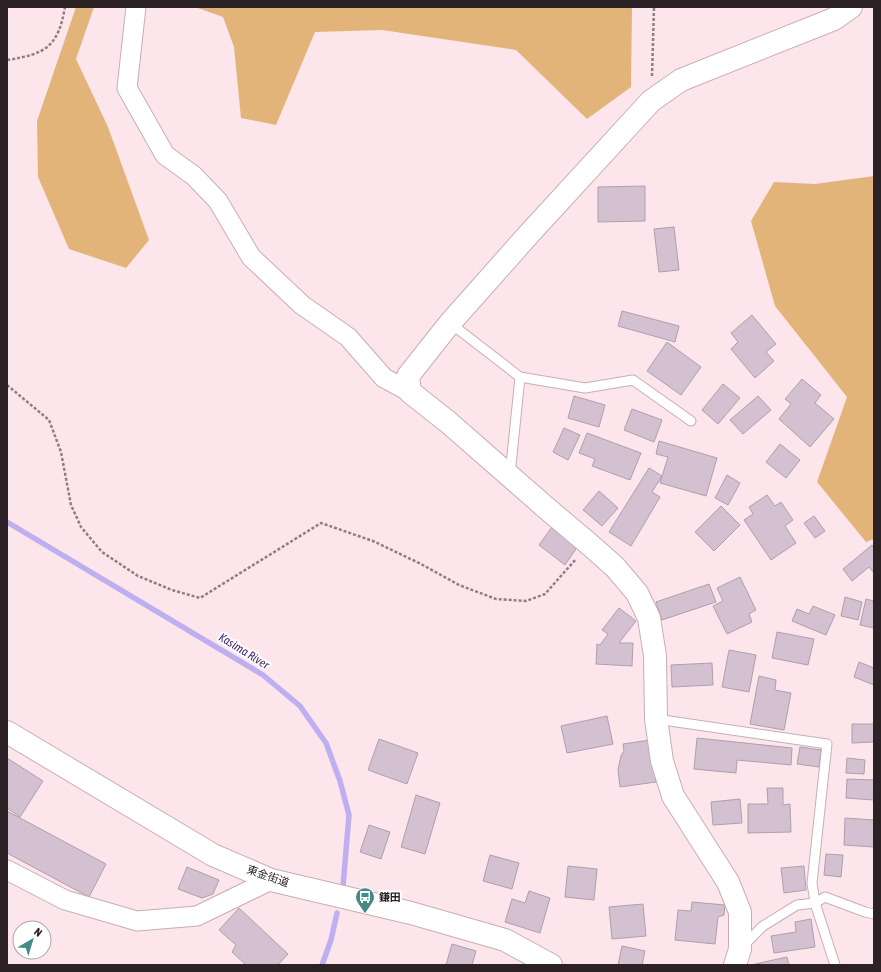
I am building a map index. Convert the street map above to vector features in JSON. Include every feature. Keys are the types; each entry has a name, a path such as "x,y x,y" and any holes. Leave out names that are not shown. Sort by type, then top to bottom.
{"main road":[{"path":"737,957 740,912 728,882 673,796 662,761 656,719 654,656 649,618 637,593 615,567 448,422 410,392 408,376 450,323 534,228 651,101 680,80 834,19 851,7"},
{"name":"東金街道","path":"7,732 213,855 271,880 411,913 505,940 551,965"}],"street":[{"path":"136,7 127,88 164,155 194,176 218,202 251,256 302,305 348,337 384,378 410,392"},
{"path":"7,870 65,900 137,921 197,916 271,880"}],"lane":[{"path":"450,323 520,376 585,388 633,380 691,421"},
{"path":"510,476 520,376"},
{"path":"656,719 827,744 812,883 815,903 835,965"},
{"path":"737,957 763,926 797,905 815,903 825,897 874,914"}],"path":[{"path":"7,60 19,58 44,50 55,40 63,19 65,7"},
{"path":"651,101 654,7"},
{"path":"7,385 49,420 61,452 71,505 81,527 102,552 138,576 172,590 200,598 321,523 373,541 421,564 459,585 496,598 526,601 545,594 589,544"}],"shaded area":[{"path":"76,7 94,7 76,59 108,127 149,240 126,268 69,249 38,177 37,121"},
{"path":"195,7 632,7 631,87 587,119 516,50 382,30 315,32 276,125 241,118 234,47 223,17"},
{"path":"874,176 874,539 866,542 817,482 847,397 775,306 751,221 774,182 815,184"}],"building":[{"path":"645,186 645,221 598,222 598,187"},
{"path":"674,227 679,270 659,272 654,229"},
{"path":"622,311 679,326 675,342 618,326"},
{"path":"752,315 776,344 766,352 774,361 755,378 731,349 738,342 731,333"},
{"path":"667,342 701,367 681,395 647,371"},
{"path":"802,379 821,395 815,403 834,419 810,447 779,419 791,404 785,399"},
{"path":"723,384 740,398 718,424 702,410"},
{"path":"574,396 605,405 599,427 568,418"},
{"path":"758,396 771,410 743,434 730,420"},
{"path":"632,409 662,420 654,442 624,430"},
{"path":"564,428 580,435 568,460 553,452"},
{"path":"587,433 641,453 630,480 592,466 595,459 579,453"},
{"path":"659,441 717,458 706,496 660,483 668,457 656,454"},
{"path":"780,444 800,460 786,478 766,462"},
{"path":"649,468 662,476 652,492 660,497 631,546 609,532"},
{"path":"727,475 740,483 728,505 715,498"},
{"path":"599,491 618,508 602,526 583,510"},
{"path":"767,495 775,506 781,502 793,520 785,526 796,543 771,560 744,520 753,514 749,507"},
{"path":"721,506 740,525 714,551 695,532"},
{"path":"814,516 825,531 815,538 804,523"},
{"path":"552,527 578,546 565,565 539,545"},
{"path":"872,545 874,548 874,573 869,567 852,581 843,569"},
{"path":"740,577 756,610 749,614 752,622 727,634 713,606 723,601 717,588"},
{"path":"709,584 716,602 662,620 656,602"},
{"path":"845,597 862,602 858,620 841,616"},
{"path":"866,599 874,601 874,628 860,625"},
{"path":"813,606 835,615 826,635 792,621 797,609 809,614"},
{"path":"619,608 636,621 619,643 633,643 632,666 596,664 597,644 600,645 608,634 602,630"},
{"path":"777,632 814,639 808,665 772,658"},
{"path":"729,650 756,655 749,692 722,687"},
{"path":"859,662 874,668 874,685 854,677"},
{"path":"712,663 713,685 672,687 671,665"},
{"path":"759,676 776,680 775,690 791,693 784,730 750,724"},
{"path":"607,716 613,744 567,753 561,726"},
{"path":"852,724 874,724 874,742 852,743"},
{"path":"697,738 792,748 791,765 737,760 736,773 694,769"},
{"path":"379,739 418,753 407,784 368,770"},
{"path":"650,740 656,782 620,787 618,770 621,756 624,751 623,744"},
{"path":"800,747 821,750 819,767 797,764"},
{"path":"7,758 43,781 20,817 7,808"},
{"path":"847,758 865,760 864,774 846,773"},
{"path":"847,779 874,780 874,800 846,798"},
{"path":"767,788 783,788 783,805 790,804 791,832 748,833 748,804 768,804"},
{"path":"416,795 440,803 425,854 401,847"},
{"path":"740,799 742,823 713,825 711,802"},
{"path":"7,811 106,864 89,897 7,853"},
{"path":"845,818 874,820 874,847 844,845"},
{"path":"369,825 390,832 381,859 360,852"},
{"path":"826,854 843,855 841,877 824,875"},
{"path":"490,855 519,863 512,889 483,881"},
{"path":"568,866 597,869 594,900 565,897"},
{"path":"804,866 806,890 784,893 781,868"},
{"path":"187,867 219,880 213,894 202,898 178,889"},
{"path":"529,891 550,898 540,933 505,922 512,899 525,903"},
{"path":"692,902 725,905 724,915 718,917 715,944 675,940 678,910 691,911"},
{"path":"643,904 646,936 612,939 609,907"},
{"path":"239,908 288,954 278,965 246,965 232,952 236,945 219,930"},
{"path":"811,919 815,947 774,953 771,936 796,932 795,922"},
{"path":"452,944 476,951 472,965 446,965"},
{"path":"622,946 645,951 642,965 618,965"},
{"path":"787,957 789,965 751,965"}],"waterway":[{"name":"Kasima River","path":"7,522 263,675 300,706 326,743 340,781 349,815 343,886"},
{"name":"Kasima River","path":"322,965 331,940 337,913"}],"place":[{"name":"鎌田","path":"365,914"}]}
